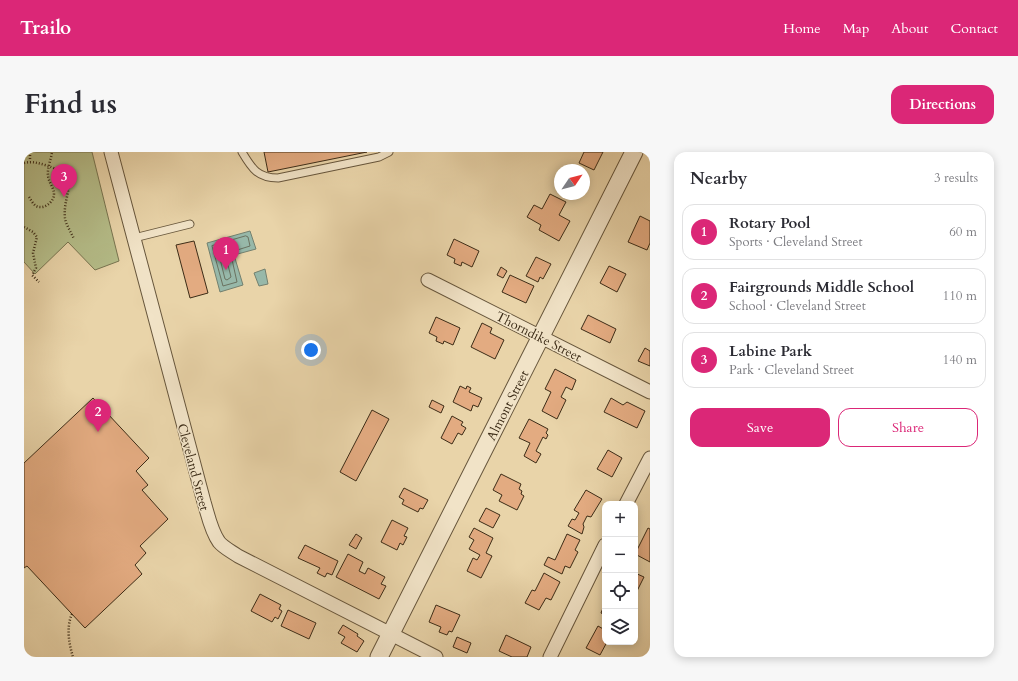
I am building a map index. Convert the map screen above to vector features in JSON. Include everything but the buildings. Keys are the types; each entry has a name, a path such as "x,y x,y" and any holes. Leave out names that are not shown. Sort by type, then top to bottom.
{"street":[{"name":"Cleveland Street","path":"111,152 204,502 212,528 219,541 224,547 238,556 436,657"},
{"name":"Almont Street","path":"379,657 634,152"},
{"name":"Thorndike Street","path":"428,280 650,392"},
{"path":"628,501 650,458"},
{"path":"550,657 602,551"}],"lane":[{"path":"242,152 248,163 261,176 269,178 278,178 379,157 389,152"},
{"path":"134,238 190,224"}],"path":[{"path":"30,152 30,161"},
{"path":"29,197 36,206 46,207 51,203 54,194 48,177 52,152"},
{"path":"24,163 30,161 49,166 60,171 65,176 69,186 65,219 74,239"},
{"path":"24,227 33,232 36,236 33,253 36,268 32,275 39,282"},
{"path":"72,614 69,620 69,630 73,657"}],"green space":[{"path":"24,152 92,152 119,261 95,270 68,242 35,274 24,262"}],"water":[{"path":"250,231 256,249 234,255 243,285 220,292 207,243"},
{"path":"265,269 268,284 259,286 254,273"}],"place":[{"name":"Labine Park","path":"64,197"},
{"name":"Rotary Pool","path":"226,270"},
{"name":"Fairgrounds Middle School","path":"98,432"}]}
